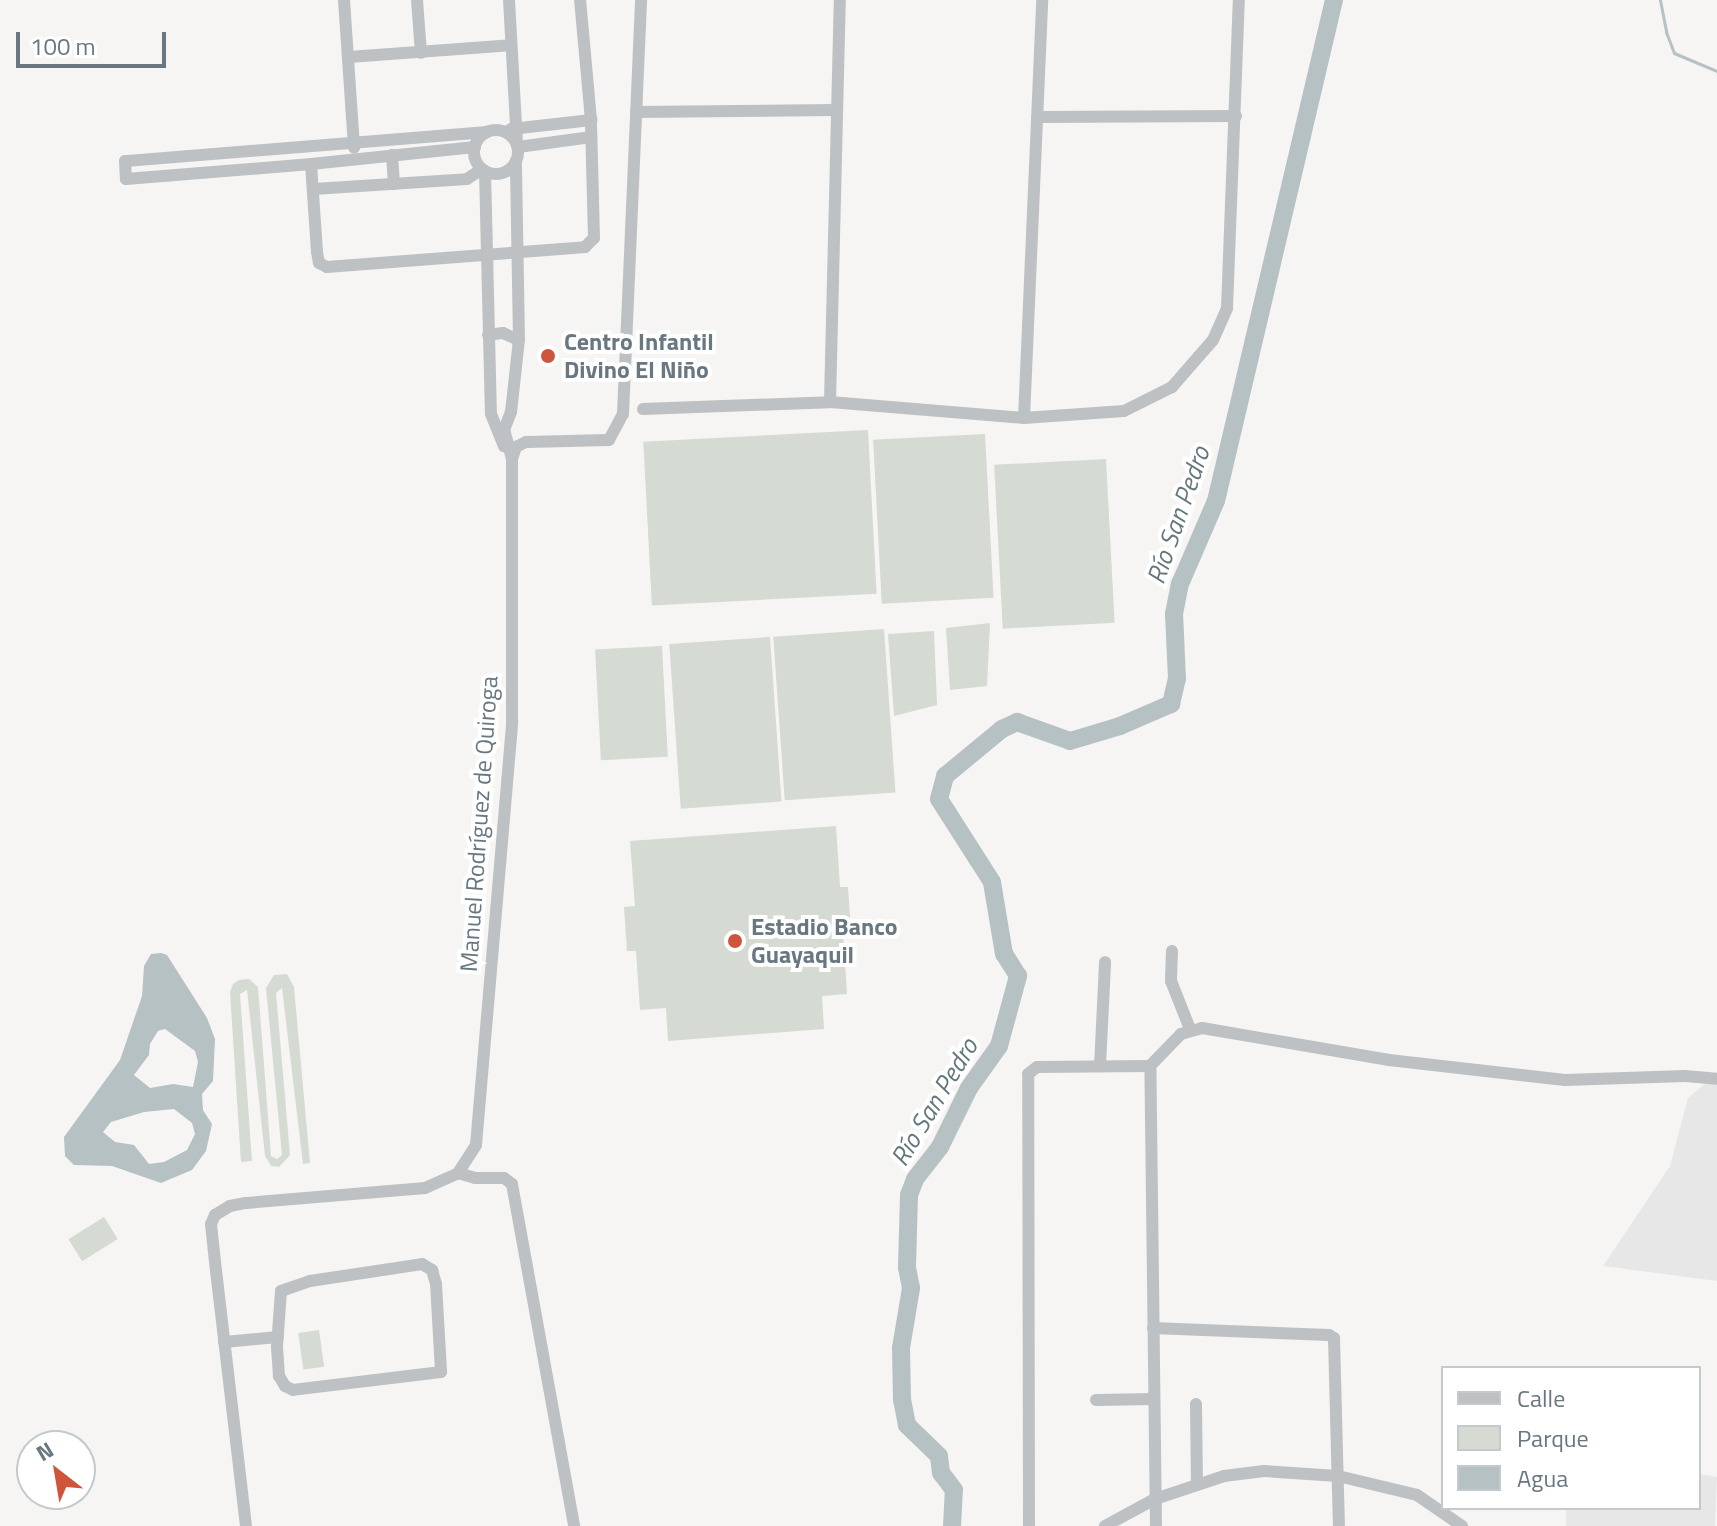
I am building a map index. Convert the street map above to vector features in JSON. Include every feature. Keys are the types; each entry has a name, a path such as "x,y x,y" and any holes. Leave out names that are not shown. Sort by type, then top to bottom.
{"street":[{"path":"344,0 354,159"},
{"path":"417,0 421,53"},
{"path":"314,189 467,179 483,170 503,173 516,161 509,0"},
{"path":"311,164 321,265 585,247 592,242 591,120 580,0"},
{"path":"512,459 516,447 526,442 609,440 623,414 641,0"},
{"path":"830,402 840,0"},
{"path":"1024,418 1042,0"},
{"path":"643,409 830,402 1024,418 1124,411 1172,387 1213,340 1227,308 1239,0"},
{"path":"349,57 511,45"},
{"path":"636,112 836,110"},
{"path":"1037,117 1236,116"},
{"path":"475,147 126,179 125,161 502,131 591,120"},
{"path":"502,131 517,146"},
{"path":"487,132 475,147 475,159 483,170 491,414 496,433 512,459"},
{"path":"517,146 591,137"},
{"path":"286,146 288,166"},
{"path":"392,155 394,184"},
{"name":"Manuel Rodríguez de Quiroga","path":"458,1173 476,1145 512,722 512,459 504,430 511,412 519,340 520,253 516,161"},
{"path":"488,335 503,333 519,340"},
{"path":"1172,951 1168,964 1171,981 1190,1029"},
{"path":"1100,1066 1105,962"},
{"path":"1156,1526 1150,1066 1161,1050 1190,1029 1202,1028 1389,1060 1565,1080 1685,1076 1717,1079"},
{"path":"1029,1526 1028,1074 1037,1067 1150,1066"},
{"path":"246,1526 211,1224 220,1210 246,1203 425,1188 458,1173 475,1178 504,1178 512,1184 574,1526"},
{"path":"422,1264 432,1270 443,1367 437,1374 293,1390 279,1376 278,1337 281,1291 285,1287 422,1264"},
{"path":"1153,1328 1329,1335 1334,1338 1339,1526"},
{"path":"224,1342 278,1337"},
{"path":"1096,1400 1154,1399"},
{"path":"1196,1404 1197,1485"},
{"path":"1105,1526 1155,1499 1224,1476 1264,1471 1338,1476 1417,1495 1462,1526"}],"shaded area":[{"path":"1707,1082 1717,1084 1717,1281 1603,1266 1670,1166 1688,1098"},
{"path":"1701,1474 1717,1477 1715,1526 1566,1526 1566,1510 1701,1510"}],"green space":[{"path":"868,430 877,594 652,606 643,442"},
{"path":"985,434 994,598 882,604 873,440"},
{"path":"1106,459 1115,623 1003,629 994,465"},
{"path":"990,623 987,686 950,690 946,628"},
{"path":"884,629 895,793 785,800 773,637"},
{"path":"934,631 937,705 894,716 888,634"},
{"path":"770,637 782,802 681,809 669,644"},
{"path":"662,646 668,757 601,760 595,650"},
{"name":"Estadio Banco Guayaquil","path":"836,826 840,887 848,887 851,931 843,932 847,994 822,996 824,1029 668,1041 666,1008 640,1010 636,951 627,951 624,907 635,906 630,841"},
{"path":"287,974 294,987 310,1163 303,1164 282,988 276,993 290,1155 279,1167 271,1166 265,1156 247,990 240,994 252,1161 241,1162 230,992 239,980 249,979 258,987 271,1156 277,1159 282,1155 266,988 274,975"},
{"path":"104,1217 118,1239 82,1261 68,1239"},
{"path":"319,1330 324,1367 303,1370 298,1333"}],"water":[{"path":"151,954 167,955 207,1018 215,1039 213,1081 202,1094 203,1110 212,1124 206,1151 192,1170 161,1183 112,1166 74,1165 65,1156 64,1137 120,1060 142,996 144,966","holes":["165,1029 195,1051 198,1062 193,1087 173,1084 150,1088 134,1075 149,1055 150,1044 158,1031","174,1109 192,1123 195,1134 187,1150 164,1162 149,1164 134,1145 115,1142 103,1132 111,1122 144,1112"]}],"waterway":[{"name":"Río San Pedro","path":"952,1526 954,1490 941,1473 939,1456 907,1425 902,1400 901,1348 911,1288 907,1267 909,1195 915,1179 940,1147 969,1088 999,1046 1018,976 1004,954 992,882 939,799 945,776 1002,729 1017,722 1070,741 1120,726 1171,704 1177,679 1174,614 1180,584 1216,501 1334,0"},
{"path":"1660,0 1674,53 1717,71"}],"place":[{"name":"Centro Infantil Divino El Niño","path":"548,356"},
{"name":"Estadio Banco Guayaquil","path":"735,941"}]}
